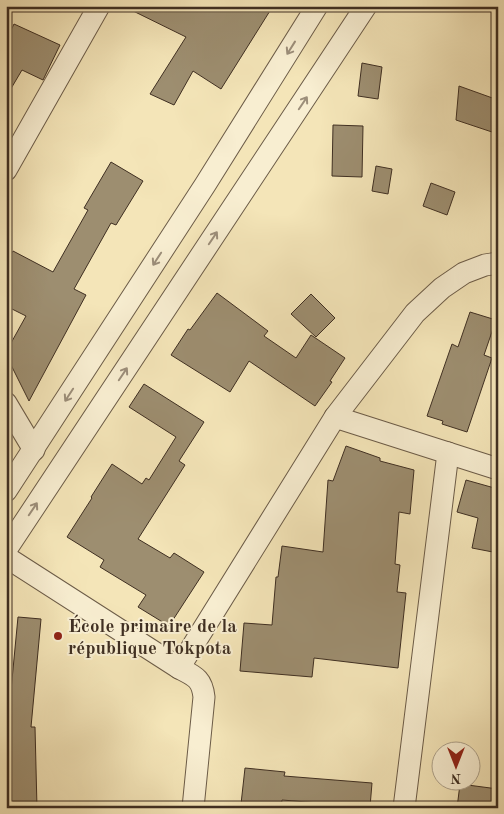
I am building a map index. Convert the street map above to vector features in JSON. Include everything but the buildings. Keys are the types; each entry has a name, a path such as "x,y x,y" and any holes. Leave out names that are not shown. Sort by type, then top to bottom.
{"street":[{"path":"6,170 99,6"},
{"path":"6,491 199,194 317,6"},
{"path":"6,550 366,6"},
{"path":"179,668 335,417 415,313 442,288 464,272 498,263"},
{"path":"6,403 34,450"},
{"path":"335,417 498,469"},
{"path":"404,808 448,453"},
{"path":"6,557 196,678 203,687 204,697 193,808"}],"place":[{"name":"École primaire de la république Tokpota","path":"58,636"}]}
